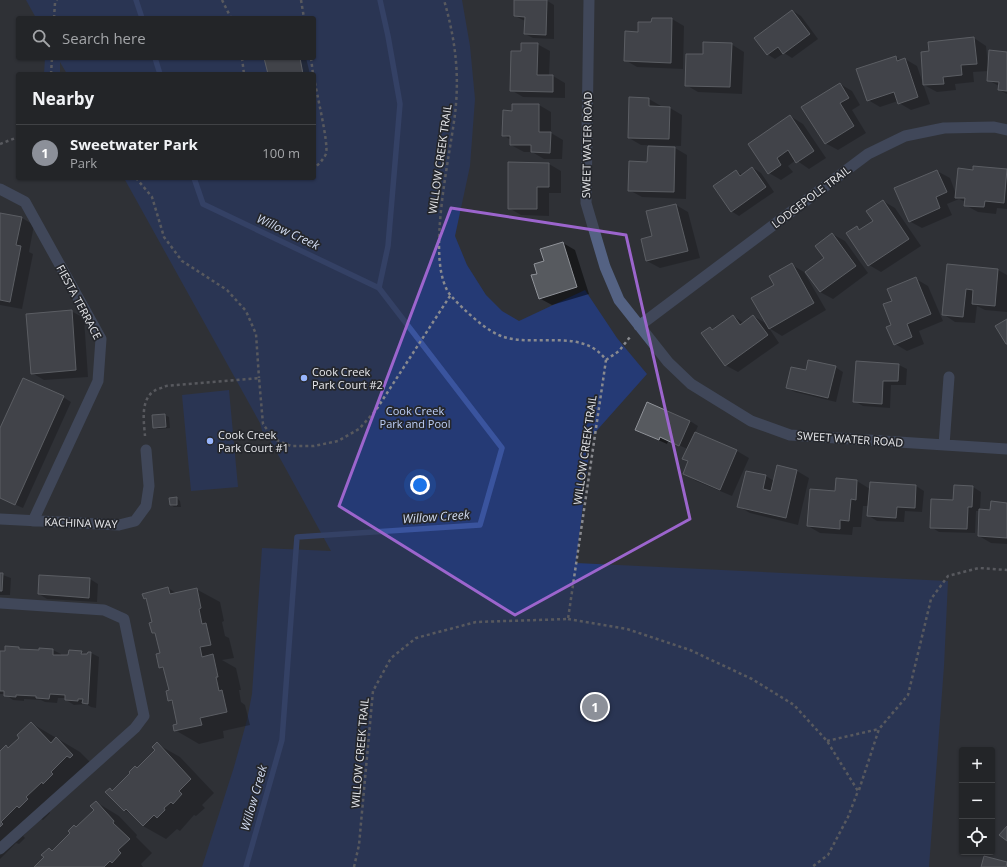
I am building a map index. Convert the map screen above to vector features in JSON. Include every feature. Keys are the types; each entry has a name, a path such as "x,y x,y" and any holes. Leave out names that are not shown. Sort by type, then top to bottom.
{"street":[{"name":"SWEET WATER ROAD","path":"588,0 586,203 605,268 619,300 668,362 691,384 751,421 790,435 1007,449"},
{"name":"LODGEPOLE TRAIL","path":"639,326 868,154 905,136 944,128 994,127 1007,130"},
{"name":"FIESTA TERRACE","path":"0,189 25,202 101,339 98,381 34,521"},
{"path":"944,445 950,377"},
{"name":"KACHINA WAY","path":"0,519 119,525 135,521 146,506 149,486 146,450"},
{"path":"0,603 104,610 124,620 144,716 135,728 0,849"}],"path":[{"path":"54,16 55,3 57,0"},
{"path":"222,0 230,16"},
{"path":"301,0 304,16"},
{"name":"WILLOW CREEK TRAIL","path":"354,867 359,845 373,691 391,658 416,638 476,622 568,619 606,360 600,352 589,345 565,341 525,341 503,337 485,327 450,296 442,280 438,254 439,224 456,104 457,64 452,27 444,0"},
{"path":"51,72 52,60"},
{"path":"242,60 244,72"},
{"path":"311,60 313,72"},
{"path":"316,94 326,138 326,153 321,163 316,167"},
{"path":"0,144 16,138"},
{"path":"138,180 152,197 164,236 182,261 227,290 246,311 256,334 263,424 274,439 291,446 314,446 338,441 359,429 376,410 450,296"},
{"path":"606,360 619,351 639,326"},
{"path":"146,450 144,410 145,403 152,392 166,386 259,378"},
{"path":"812,867 828,855 848,817 879,729 908,695 931,599 948,576 979,568 1007,570"},
{"path":"568,619 626,629 690,650 752,679 794,705 828,741 858,791"},
{"path":"828,741 879,729"}],"highlighted area":[{"path":"451,208 626,235 690,519 515,615 339,506"}],"green space":[{"name":"Cook Creek Park and Pool","path":"26,0 462,0 470,46 475,99 470,166 455,236 467,265 486,295 502,311 519,321 585,290 617,338 647,374 591,437 576,563 948,581 944,666 929,867 202,867 234,767 247,720 252,694 262,548 331,551 270,440 264,438 260,423 125,180 316,180 316,72 66,72 60,62 60,72 44,72 45,60 316,60 316,16 35,16"},
{"name":"Cook Creek Park Court #1","path":"229,390 238,487 191,491 182,395"}],"building":[{"path":"514,0 547,0 546,35 524,34 525,17 514,16"},
{"path":"792,10 810,34 783,54 778,47 767,55 754,38"},
{"path":"652,18 672,18 671,63 624,61 625,31 638,32 638,22 651,22"},
{"path":"974,37 977,64 961,65 962,75 943,77 944,84 923,85 921,52 929,51 928,42"},
{"path":"703,42 732,43 730,87 685,86 686,54 703,54"},
{"path":"521,43 538,43 537,75 553,75 553,92 510,91 511,51 521,51"},
{"path":"989,50 1007,52 1007,91 998,90 999,82 987,81"},
{"path":"896,56 897,61 905,58 918,97 898,104 894,92 867,101 856,69"},
{"path":"264,60 300,60 303,72 268,72"},
{"path":"840,83 849,98 840,103 854,126 825,144 801,107"},
{"path":"629,97 649,98 649,106 670,107 669,139 628,138"},
{"path":"512,104 539,104 539,132 551,132 550,153 531,152 531,145 510,145 510,136 502,136 503,110 512,111"},
{"path":"790,115 814,151 796,163 788,150 777,158 781,165 768,174 748,144"},
{"path":"648,146 675,147 674,192 628,191 629,161 647,162"},
{"path":"508,162 549,163 549,187 537,187 537,209 508,209"},
{"path":"973,166 1007,169 1004,203 985,201 984,207 964,206 965,198 955,198 958,168 973,170"},
{"path":"752,167 766,187 731,212 713,186 736,170 740,176"},
{"path":"937,170 947,192 936,197 940,208 909,222 894,188"},
{"path":"883,200 909,239 868,266 846,233 857,226 859,230 873,221 866,211"},
{"path":"676,204 688,251 646,261 641,239 652,236 646,211"},
{"path":"0,213 22,217 16,245 21,246 10,302 0,300"},
{"path":"832,233 856,266 820,292 805,272 824,258 815,246"},
{"path":"563,242 577,287 539,299 531,275 537,274 534,264 544,261 540,249"},
{"path":"792,263 814,303 769,329 751,298 774,285 769,276"},
{"path":"947,264 998,269 995,306 972,304 973,290 966,289 963,317 942,315"},
{"path":"916,277 931,314 907,324 912,337 894,345 886,327 891,325 883,304 892,301 887,289"},
{"path":"72,310 76,370 31,374 26,314"},
{"path":"733,315 740,325 753,315 768,335 725,366 701,333 710,327 712,330"},
{"path":"1007,319 1007,344 1006,344 995,326"},
{"path":"808,360 836,366 828,398 786,388 791,367 806,370"},
{"path":"856,361 899,364 898,381 883,381 882,404 853,402"},
{"path":"23,378 64,396 15,505 0,498 0,428"},
{"path":"647,402 690,421 679,446 660,437 659,440 635,430"},
{"path":"165,414 166,427 153,428 152,415"},
{"path":"695,432 737,450 720,490 683,474 688,461 682,459"},
{"path":"777,465 797,470 786,518 737,507 746,471 766,475 763,489 771,491"},
{"path":"836,478 857,480 856,500 851,499 849,521 840,520 840,529 807,526 810,489 835,491"},
{"path":"870,482 916,485 915,508 897,507 896,518 867,516"},
{"path":"954,485 973,486 972,507 968,507 967,529 930,528 931,499 953,500"},
{"path":"177,497 177,505 170,505 169,498"},
{"path":"991,501 1007,503 1007,538 978,536 979,509 990,510"},
{"path":"0,573 3,573 2,591 0,591"},
{"path":"39,575 90,578 89,598 38,594"},
{"path":"168,587 170,594 197,588 201,608 199,609 202,624 206,623 211,645 200,647 202,657 213,654 218,677 216,677 219,691 222,690 227,712 200,718 202,725 174,731 173,725 177,724 172,700 168,701 166,691 169,690 163,667 159,668 156,654 160,653 155,633 152,633 149,623 152,622 146,598 144,599 142,594"},
{"path":"5,646 19,647 19,649 53,649 53,655 68,655 69,650 82,651 81,654 91,652 88,704 82,703 83,699 78,699 78,701 65,700 65,695 50,694 49,699 36,698 36,696 4,696 4,691 0,691 0,651 5,651"},
{"path":"31,722 51,743 56,737 73,755 70,758 67,756 51,772 53,774 43,784 42,782 26,797 28,799 19,808 17,806 1,822 3,824 0,827 0,751 6,745 8,748 19,738 17,735"},
{"path":"157,742 191,779 179,791 182,794 173,804 171,802 164,808 165,810 157,818 154,815 143,826 126,809 124,811 105,792 110,788 112,791 135,766 137,768 155,750 152,747"},
{"path":"96,801 114,821 113,823 130,839 118,850 121,853 112,863 110,861 104,867 34,867 44,857 41,855 49,848 52,851 70,833 68,831 74,825 76,827 94,810 90,806"},
{"path":"1007,826 1007,841 999,835"},
{"path":"984,856 1007,862 1006,867 981,867"}],"waterway":[{"name":"Willow Creek","path":"136,0 141,16"},
{"path":"379,288 388,246 400,104 380,0"},
{"name":"Willow Creek","path":"156,60 159,72"},
{"name":"Willow Creek","path":"195,180 203,204 379,288 502,448 480,525 297,537 282,740 246,867"}],"place":[{"name":"Cook Creek Park Court #2","path":"304,378"},
{"name":"Cook Creek Park Court #1","path":"210,441"},
{"name":"Sweetwater Park","path":"595,707"}]}
